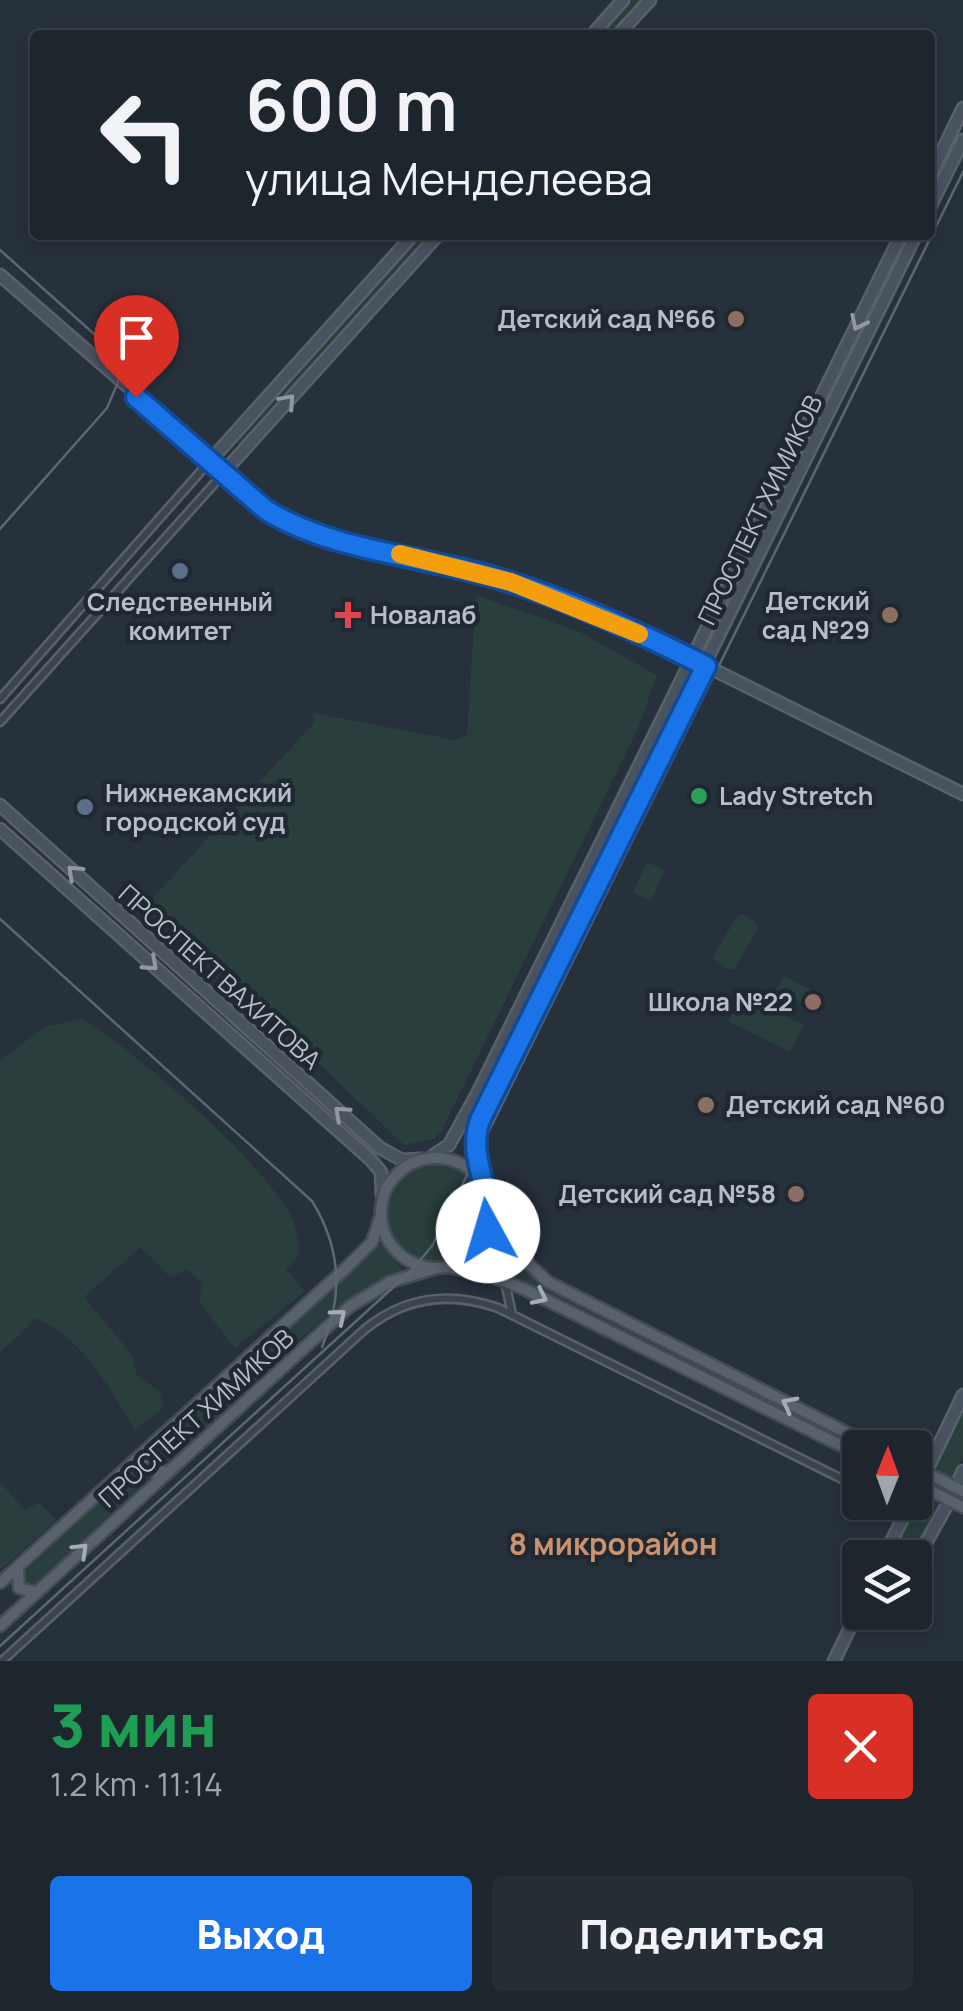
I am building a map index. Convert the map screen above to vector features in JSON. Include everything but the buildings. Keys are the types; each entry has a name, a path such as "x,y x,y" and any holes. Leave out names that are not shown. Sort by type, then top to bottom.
{"main road":[{"path":"596,30 623,0"},
{"path":"623,30 650,0"},
{"path":"935,166 963,108"},
{"path":"935,197 963,140"},
{"path":"210,461 409,240"},
{"path":"223,473 433,240"},
{"name":"ПРОСПЕКТ ХИМИКОВ","path":"427,1158 454,1137 694,660 899,240"},
{"name":"ПРОСПЕКТ ХИМИКОВ","path":"483,1184 476,1142 480,1120 914,240"},
{"path":"0,275 266,510 289,523 343,542 511,582 694,660 963,794"},
{"path":"225,444 227,451 238,456"},
{"path":"724,596 736,591 736,605"},
{"name":"ПРОСПЕКТ ВАХИТОВА","path":"0,804 380,1148 395,1158 464,1164 483,1184"},
{"path":"618,810 630,816"},
{"name":"ПРОСПЕКТ ВАХИТОВА","path":"0,829 371,1160 382,1177 380,1218"},
{"path":"382,1195 399,1171 427,1158"},
{"path":"483,1184 519,1256 548,1282 842,1431"},
{"path":"442,1268 463,1261 483,1242 490,1204"},
{"path":"380,1218 398,1253 417,1265 504,1281 842,1446"},
{"name":"ПРОСПЕКТ ХИМИКОВ","path":"0,1583 363,1252 380,1218"},
{"name":"ПРОСПЕКТ ХИМИКОВ","path":"0,1626 350,1307 390,1282 442,1268"},
{"path":"932,1448 962,1396"},
{"path":"132,1463 145,1458 155,1460 161,1470 156,1482"},
{"path":"927,1540 959,1489 963,1471"},
{"path":"932,1475 959,1489"},
{"path":"932,1493 963,1507"},
{"path":"20,1564 17,1586 26,1592 39,1590"},
{"path":"834,1661 850,1630"}],"street":[{"path":"0,699 210,461"},
{"path":"0,722 223,473"},
{"path":"42,651 54,661"},
{"path":"504,1281 512,1314"},
{"path":"2,1661 376,1320 408,1304 443,1297 485,1303 842,1479"}],"green space":[{"path":"628,0 644,0 617,30 601,30"},
{"path":"414,240 429,240 242,447 234,440"},
{"path":"905,240 909,240 740,585 737,583"},
{"path":"476,595 578,631 657,675 639,726 441,1132 434,1139 404,1145 149,902 314,723 313,713 455,740 467,735"},
{"path":"647,862 665,870 651,901 633,892"},
{"path":"738,915 757,923 758,929 734,969 728,969 712,958"},
{"path":"783,976 812,990 804,1004 776,990"},
{"path":"742,995 804,1025 790,1052 728,1021"},
{"path":"83,1019 196,1109 275,1192 293,1220 300,1253 286,1270 305,1291 235,1348 199,1302 202,1283 187,1269 170,1277 141,1247 84,1297 132,1355 137,1375 160,1392 163,1408 135,1430 94,1366 53,1327 36,1318 0,1353 0,1061 44,1027"},
{"path":"435,1165 453,1169 469,1179 479,1195 483,1213 479,1231 469,1247 453,1257 435,1261 417,1257 401,1247 391,1231 387,1213 391,1195 401,1179 417,1169"},
{"path":"494,1233 514,1261 549,1291 842,1437 842,1441 519,1281 473,1267"},
{"path":"380,1243 404,1271 344,1303 165,1463 152,1450"},
{"path":"963,1408 963,1457 952,1479 932,1469"},
{"path":"143,1461 152,1463 151,1476 35,1585 22,1584 24,1573"},
{"path":"0,1482 24,1509 40,1503 57,1520 0,1570"},
{"path":"932,1500 940,1504 923,1540 896,1540 906,1520 932,1520"}],"tram line":[{"path":"935,229 963,172"},
{"path":"0,1646 411,1271 432,1246 929,240"},
{"path":"0,250 112,350 121,375 107,408 0,529"},
{"path":"0,919 312,1201 329,1236 336,1272 334,1309 322,1347"}],"slow traffic":[{"path":"400,554 511,582 639,634"}],"place":[{"name":"Детский сад №66","path":"736,319"},
{"name":"Следственный комитет","path":"180,571"},
{"name":"Новалаб","path":"348,615"},
{"name":"Детский сад №29","path":"890,615"},
{"name":"Lady Stretch","path":"699,796"},
{"name":"Нижнекамский городской суд","path":"85,807"},
{"name":"Школа №22","path":"813,1002"},
{"name":"Детский сад №60","path":"706,1105"},
{"name":"Детский сад №58","path":"796,1194"}],"district":[{"name":"8 микрорайон","path":"613,1545"}],"route":[{"path":"136,397 266,510 289,523 343,542 511,582 606,619 706,666 480,1120 476,1142 490,1204 488,1231"}]}
